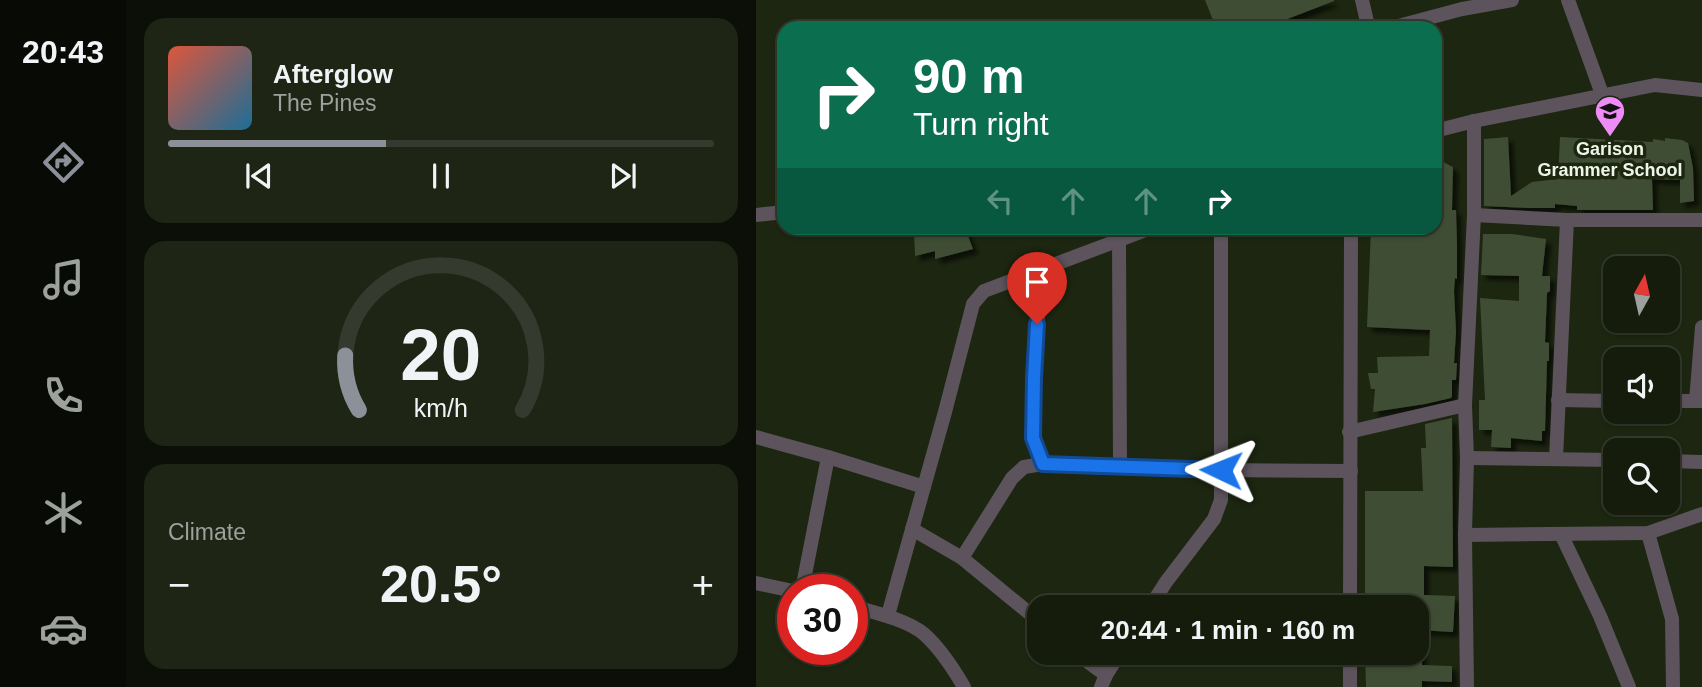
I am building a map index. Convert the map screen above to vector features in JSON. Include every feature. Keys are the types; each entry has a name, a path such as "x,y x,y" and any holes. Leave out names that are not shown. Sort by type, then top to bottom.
{"street":[{"path":"1362,0 1368,21"},
{"path":"1412,21 1461,5 1512,0"},
{"path":"1568,0 1602,94"},
{"path":"1442,129 1602,94 1656,85 1702,90"},
{"path":"1467,687 1465,405 1474,215 1474,121"},
{"path":"756,215 777,213"},
{"path":"1474,215 1567,220 1702,220"},
{"path":"1556,459 1567,220"},
{"path":"888,615 978,297 984,291 1132,235"},
{"path":"1158,595 1213,519 1221,500 1221,235"},
{"path":"1350,595 1351,235"},
{"path":"1119,240 1121,467"},
{"path":"1041,270 1033,438 1043,464"},
{"path":"1680,401 1699,401 1702,327"},
{"path":"1558,400 1603,401"},
{"path":"1349,432 1465,405"},
{"path":"756,437 924,487"},
{"path":"805,574 828,457"},
{"path":"1467,458 1603,460"},
{"path":"1680,461 1702,462"},
{"path":"961,558 1012,478 1024,467 1043,464 1351,471"},
{"path":"1465,535 1648,533 1702,514"},
{"path":"912,529 961,558 1027,611"},
{"path":"1648,533 1671,619 1673,687"},
{"path":"1561,534 1600,616 1629,687"},
{"path":"756,583 777,588"},
{"path":"868,610 888,615 922,632 947,659 964,687"},
{"path":"1088,665 1104,681 1113,665"},
{"path":"1350,665 1350,687"}],"building":[{"path":"1205,0 1334,0 1282,21 1213,21"},
{"path":"1508,137 1511,196 1532,182 1558,179 1560,137 1653,142 1653,139 1665,141 1665,138 1688,143 1693,168 1694,201 1680,203 1680,180 1652,179 1653,210 1577,210 1577,206 1555,204 1555,208 1484,206 1484,139"},
{"path":"1442,162 1453,167 1452,210 1456,210 1454,363 1457,363 1456,380 1452,380 1452,396 1425,404 1373,412 1375,389 1371,389 1368,373 1378,373 1377,357 1429,356 1430,330 1367,327 1371,235 1442,235"},
{"path":"1483,234 1512,234 1546,239 1542,276 1550,276 1550,291 1547,293 1545,342 1549,343 1549,361 1545,431 1542,431 1542,441 1511,438 1511,448 1491,447 1492,430 1479,430 1479,400 1485,400 1480,298 1519,301 1519,276 1481,275"},
{"path":"914,235 968,235 973,249 935,259 935,251 915,256"},
{"path":"1452,418 1453,567 1424,566 1424,595 1365,595 1365,491 1423,491 1421,448 1426,448 1425,424"},
{"path":"1429,595 1455,596 1453,632 1429,631"},
{"path":"1365,665 1452,666 1452,682 1422,681 1422,687 1366,687"}],"place":[{"name":"Garison Grammer School","path":"1610,138"}],"route":[{"path":"1037,324 1033,438 1043,464 1221,470"}]}
